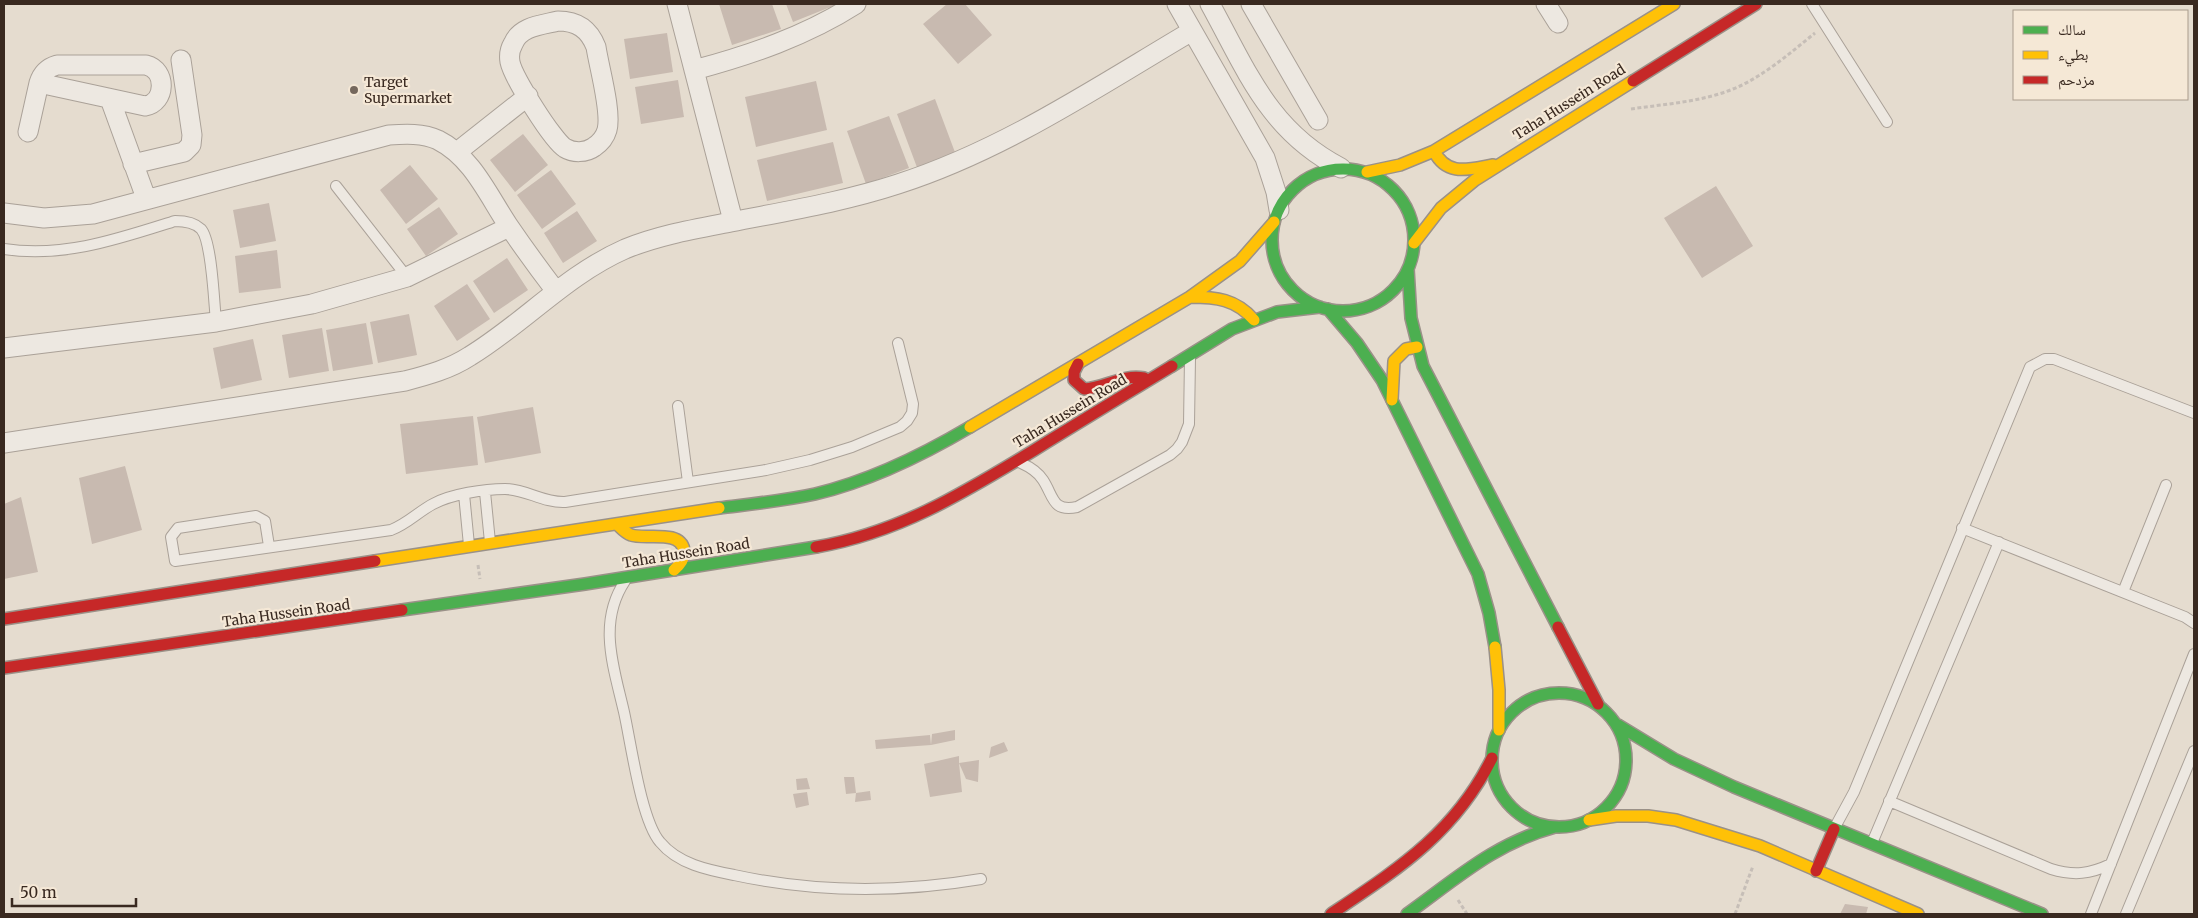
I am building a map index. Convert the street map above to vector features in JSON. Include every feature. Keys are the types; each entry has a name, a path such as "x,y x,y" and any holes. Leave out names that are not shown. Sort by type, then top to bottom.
{"main road":[{"name":"Taha Hussein Road","path":"1367,172 1400,165 1434,151 1674,4"},
{"name":"Taha Hussein Road","path":"1414,243 1427,225 1452,198 1499,164 1756,4"},
{"path":"1434,151 1440,164 1451,170 1499,164"},
{"path":"4,619 472,545 814,494 852,484 924,454 1190,297 1240,260 1276,216 1294,189 1304,180 1328,170 1341,168 1367,172 1390,185 1406,205 1414,230 1414,243 1408,269 1409,308 1417,347 1431,384 1598,704"},
{"path":"1276,216 1273,249 1281,274 1297,294 1324,308 1370,361 1392,400 1478,574 1486,599 1497,651 1499,730 1492,758 1476,789 1452,820 1397,870 1331,914"},
{"path":"1324,308 1356,310 1369,306 1392,292 1408,269"},
{"path":"1190,297 1228,299 1244,308 1254,320"},
{"name":"Taha Hussein Road","path":"4,668 674,570 826,545 879,532 930,511 1015,462 1232,329 1276,312 1324,308"},
{"path":"1392,400 1394,361 1406,349 1417,347"},
{"path":"1078,364 1074,372 1074,380 1084,389 1127,376 1148,380"},
{"path":"617,524 633,536 668,538 678,542 684,551 684,557 674,570"},
{"path":"1416,911 1489,855 1510,842 1531,833 1554,827 1578,825 1589,820 1610,803 1624,779 1626,752 1618,726 1598,704 1586,697 1572,693 1557,692 1543,694 1517,707 1499,730"},
{"path":"1618,726 1704,773 1834,829 2042,914"},
{"path":"1492,758 1498,787 1510,805 1526,819 1554,827"},
{"path":"1589,820 1616,816 1648,816 1676,820 1760,846 1918,914"},
{"path":"1816,871 1834,829"}],"street":[{"path":"677,4 733,221"},
{"path":"694,70 727,61 782,41 821,24 856,4"},
{"path":"1177,4 1265,158 1276,192 1276,216"},
{"path":"1210,4 1272,112 1293,136 1324,159 1341,168"},
{"path":"1252,4 1318,120"},
{"path":"1546,4 1558,23"},
{"path":"558,21 578,24 586,30 596,47 608,118 607,130 601,142 591,149 579,152 566,149 556,142 528,96 510,62 513,42 520,34 528,28 558,21"},
{"path":"4,443 428,376 470,356 555,290 588,269 624,250 663,236 837,201 897,185 964,160 1029,129 1192,31"},
{"path":"133,164 184,152 191,145 192,134 181,60"},
{"path":"28,132 39,83 46,70 57,65 146,65 159,73 161,90 158,100 154,104 145,106 39,83"},
{"path":"1236,107 1261,94"},
{"path":"457,152 528,96"},
{"path":"110,99 146,198"},
{"path":"4,213 44,218 68,218 93,214 146,198 389,135 413,134 436,140 457,152 469,165 509,227 555,290"},
{"path":"4,348 216,322 312,304 407,277 509,227"}],"lane":[{"path":"1812,4 1887,122"},
{"path":"336,186 407,277"},
{"path":"4,250 25,252 67,250 99,244 175,221 193,223 200,228 208,245 216,322"},
{"path":"269,546 265,521 256,516 178,528 171,537 175,561 391,530 406,523 434,504 464,494 504,489 514,490 554,502 766,470 810,460 852,447 900,427 907,421 913,404 898,343"},
{"path":"1015,462 1034,470 1044,481 1055,503 1064,508 1070,508 1077,507 1170,456 1182,442 1189,424 1190,354"},
{"path":"1834,829 1854,792 2026,375 2037,362 2045,359 2062,362 2194,413"},
{"path":"678,406 688,482"},
{"path":"2123,592 2166,485"},
{"path":"485,492 490,543"},
{"path":"464,494 472,545"},
{"path":"1962,528 2185,617 2194,623"},
{"path":"1871,844 1999,542"},
{"path":"628,577 613,603 608,633 610,649 646,815 659,841 669,852 682,860 726,874 789,886 821,889 910,889 981,879"},
{"path":"2091,914 2194,654"},
{"path":"2126,914 2194,751"},
{"path":"1889,801 2059,872 2082,874 2097,871 2111,864"}],"path":[{"path":"1629,109 1684,102 1733,89 1756,77 1781,60 1825,24"},
{"path":"472,545 483,599"},
{"path":"1735,914 1760,846"}],"building":[{"path":"719,4 772,4 781,29 732,45"},
{"path":"786,4 838,4 793,22"},
{"path":"947,4 965,4 992,35 958,64 923,24"},
{"path":"667,33 673,72 630,79 624,39"},
{"path":"678,80 684,117 641,124 635,87"},
{"path":"816,81 827,130 756,147 745,97"},
{"path":"935,99 956,155 918,170 897,114"},
{"path":"889,116 909,168 866,184 847,131"},
{"path":"523,134 548,165 515,192 490,160"},
{"path":"833,142 843,183 767,201 757,160"},
{"path":"410,165 438,199 406,224 380,190"},
{"path":"551,170 576,204 542,229 517,195"},
{"path":"1716,186 1753,246 1702,278 1664,218"},
{"path":"269,203 276,241 240,248 233,210"},
{"path":"439,207 458,234 426,256 407,229"},
{"path":"577,211 597,241 563,263 544,233"},
{"path":"277,250 281,288 239,293 235,256"},
{"path":"507,258 528,290 494,313 473,281"},
{"path":"467,284 490,319 457,341 434,306"},
{"path":"409,314 417,355 378,363 370,322"},
{"path":"366,323 373,364 333,371 326,330"},
{"path":"322,328 329,371 289,378 282,335"},
{"path":"253,339 262,380 221,389 213,348"},
{"path":"533,407 541,453 485,463 477,417"},
{"path":"473,416 478,465 406,474 400,424"},
{"path":"125,466 142,530 92,544 79,478"},
{"path":"21,497 38,572 4,579 4,504"},
{"path":"955,730 955,740 931,745 932,734"},
{"path":"930,735 931,745 876,749 875,740"},
{"path":"1004,742 1008,751 989,758 991,747"},
{"path":"959,756 962,792 930,797 924,764"},
{"path":"979,760 978,782 966,779 959,763"},
{"path":"844,777 854,777 856,793 846,794"},
{"path":"807,778 810,789 797,790 796,779"},
{"path":"870,791 871,800 855,802 856,793"},
{"path":"807,792 809,805 796,808 793,794"},
{"path":"1845,904 1868,907 1866,914 1840,914"}],"traffic: fast":[{"path":"1343,169 1357,170 1370,174 1383,181 1393,190 1402,200 1409,213 1413,226 1414,240 1413,254 1409,267 1402,280 1393,290 1383,299 1370,306 1357,310 1343,311 1329,310 1316,306 1303,299 1293,290 1284,280 1277,267 1273,254 1272,240 1273,226 1277,213 1284,200 1293,190 1303,181 1316,174 1329,170 1343,169"},
{"path":"1408,269 1411,318 1423,366 1558,627"},
{"path":"1172,366 1232,329 1277,312 1320,307"},
{"path":"1328,309 1357,343 1382,380 1478,574 1489,613 1495,647"},
{"path":"719,508 767,502 835,489 875,475 914,458 970,427"},
{"path":"402,610 585,584 816,547"},
{"path":"1559,693 1585,698 1607,712 1621,734 1626,760 1621,786 1607,808 1585,822 1559,827 1533,822 1511,808 1497,786 1492,760 1497,734 1511,712 1533,698 1559,693"},
{"path":"1618,725 1674,759 1734,787 2042,914"},
{"path":"1407,914 1495,852 1513,842 1555,827"}],"traffic: slow":[{"path":"1367,172 1400,165 1434,151 1674,4"},
{"path":"1414,243 1441,208 1475,180 1633,81"},
{"path":"1434,151 1445,165 1452,168 1467,169 1493,165"},
{"path":"970,427 1190,297 1240,261 1274,222"},
{"path":"1190,297 1217,299 1233,303 1254,320"},
{"path":"1392,400 1394,361 1406,349 1417,347"},
{"path":"375,561 719,508"},
{"path":"619,526 631,535 661,536 676,540 681,544 684,556 674,570"},
{"path":"1495,647 1499,690 1499,730"},
{"path":"1589,820 1616,816 1648,816 1676,820 1760,846 1918,914"}],"traffic: jam":[{"path":"1633,81 1756,4"},
{"path":"1078,364 1074,372 1074,380 1084,389 1121,379 1144,378"},
{"path":"816,547 846,541 875,532 931,509 1010,465 1172,366"},
{"path":"4,619 375,561"},
{"path":"4,668 402,610"},
{"path":"1558,627 1598,704"},
{"path":"1331,914 1402,865 1423,847 1461,808 1492,758"},
{"path":"1816,871 1834,829"}],"place":[{"name":"Target Supermarket","path":"354,90"}]}
